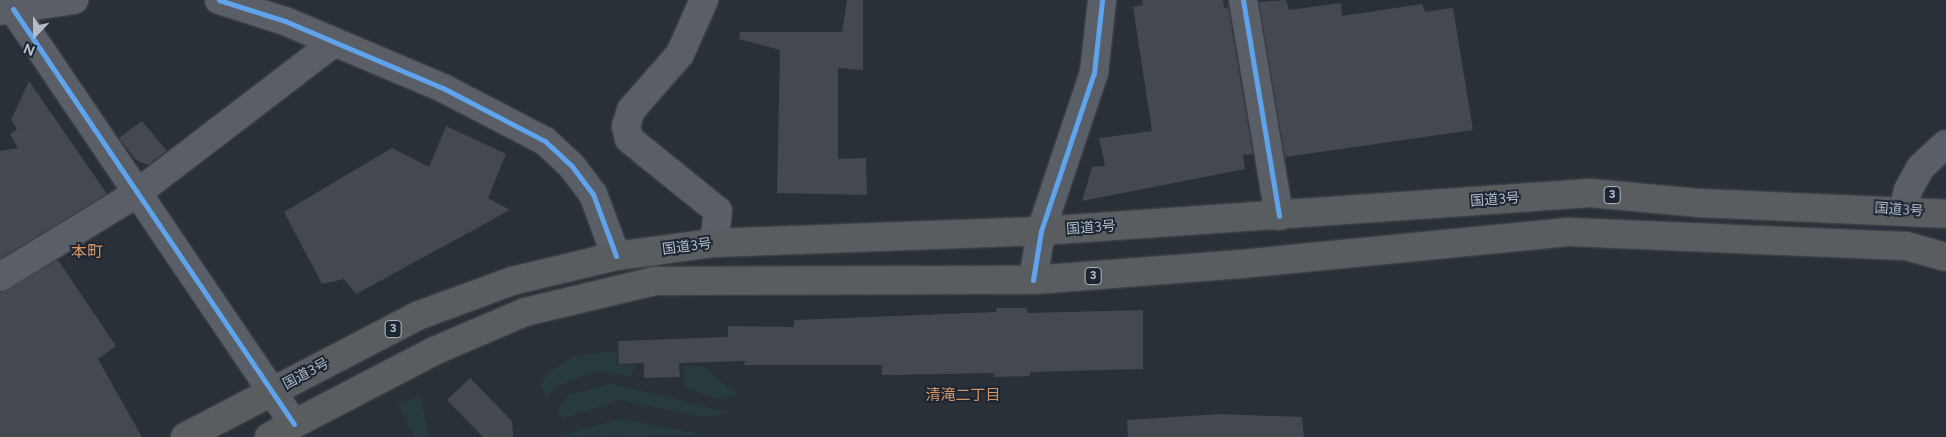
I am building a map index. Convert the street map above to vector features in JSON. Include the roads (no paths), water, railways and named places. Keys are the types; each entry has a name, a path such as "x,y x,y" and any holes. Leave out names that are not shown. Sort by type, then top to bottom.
{"highway":[{"name":"国道3号","path":"185,437 417,316 512,281 616,256 714,243 1041,231 1590,193 1698,202 1904,209 1946,214"},
{"name":"3","path":"270,437 434,351 525,312 656,281 1033,280 1222,266 1570,232 1906,246 1946,257"}],"street":[{"path":"74,0 6,10 136,194 294,424"},
{"path":"220,0 335,42 499,114 545,141 571,165 593,194 616,256"},
{"path":"704,0 680,54 631,110 626,126 629,139 718,211 714,243"},
{"path":"1033,280 1041,231 1094,73 1102,0"},
{"path":"1243,0 1279,216"},
{"path":"0,277 136,194 335,42"},
{"path":"1904,209 1908,190 1920,168 1946,144"}],"district":[{"name":"本町","path":"87,252"},
{"name":"清滝二丁目","path":"963,396"}]}
